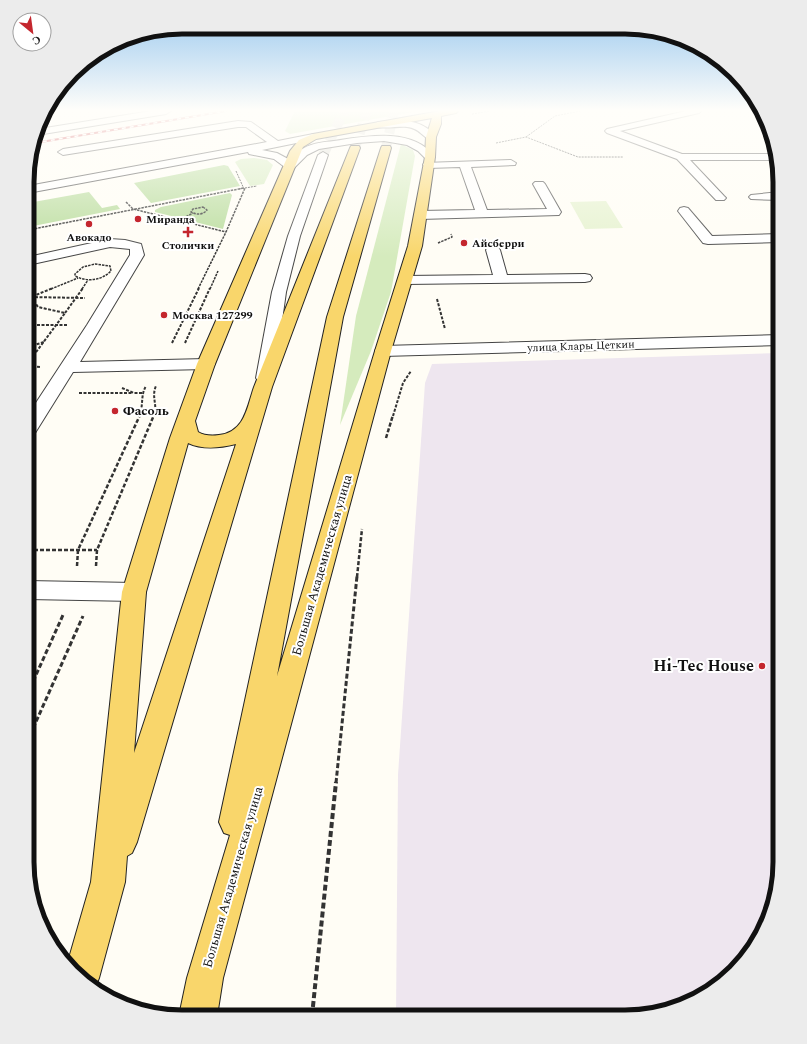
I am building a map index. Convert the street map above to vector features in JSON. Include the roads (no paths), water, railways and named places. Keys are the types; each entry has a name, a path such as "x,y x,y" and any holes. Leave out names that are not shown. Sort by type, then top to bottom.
{"main road":[{"path":"108,882 134,592 186,420 206,364 292,160"},
{"path":"83,972 108,882 263,386 350,160"},
{"path":"205,978 335,317 382,160"},
{"name":"Большая Академическая улица","path":"199,1010 205,978 383,351 415,246 429,161"},
{"path":"186,420 185,428 188,434 206,441 218,442 230,439 240,434 248,428 252,422"}],"street":[{"path":"34,189 192,160"},
{"path":"285,160 290,166 295,160"},
{"path":"263,386 281,285 294,236 321,160"},
{"path":"684,160 720,198"},
{"path":"429,161 464,164 511,163"},
{"path":"464,164 483,214"},
{"path":"420,215 554,212 539,184"},
{"path":"755,197 773,196"},
{"path":"684,211 708,240 773,238"},
{"path":"34,260 110,244 125,244 136,247 137,255 112,298 34,419"},
{"path":"493,250 501,278"},
{"path":"405,280 585,278"},
{"name":"улица Клары Цеткин","path":"383,351 773,340"},
{"path":"67,367 206,364"},
{"path":"34,590 134,592"}],"place":[{"name":"Миранда","path":"138,219"},
{"name":"Авокадо","path":"89,224"},
{"name":"Столички","path":"188,232"},
{"name":"Айсберри","path":"464,243"},
{"name":"Москва 127299","path":"164,315"},
{"name":"Фасоль","path":"115,411"},
{"name":"Hi-Tec House","path":"762,666"}]}
